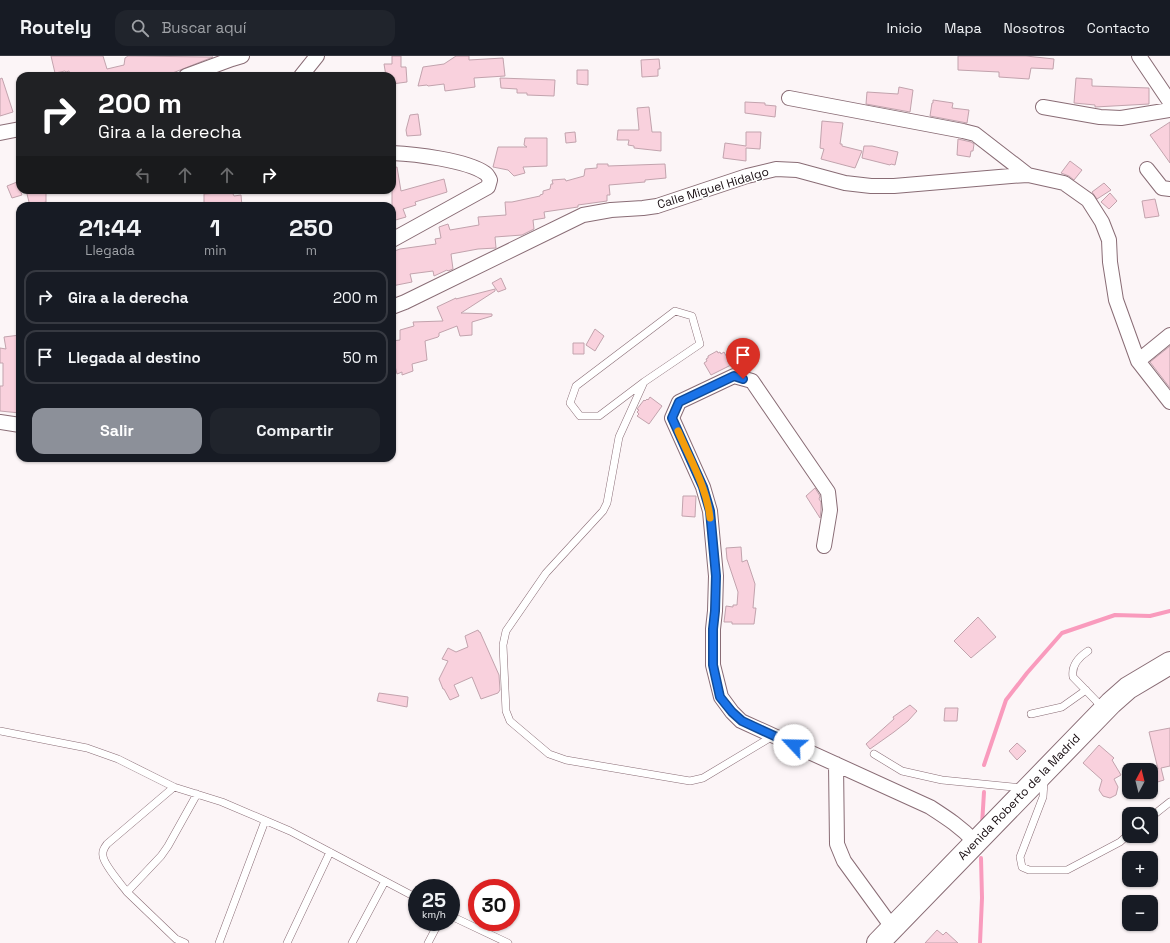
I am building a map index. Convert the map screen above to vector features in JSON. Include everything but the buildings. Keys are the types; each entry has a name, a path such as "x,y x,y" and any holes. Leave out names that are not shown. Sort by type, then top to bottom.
{"main road":[{"name":"Avenida Roberto de la Madrid","path":"878,943 1104,709 1128,688 1170,663"}],"street":[{"path":"196,72 232,58 242,56"},
{"path":"304,72 317,56"},
{"path":"1139,56 1170,102"},
{"name":"Calle Miguel Hidalgo","path":"789,98 975,134 1028,175"},
{"path":"1043,106 1100,117 1121,118 1170,110"},
{"path":"0,133 16,130"},
{"path":"396,154 439,159 470,166 487,174 490,180 488,187 396,238"},
{"name":"Calle Miguel Hidalgo","path":"396,305 583,214 657,206 747,176 776,169 797,170 845,183 871,186 894,186 1028,175 1064,183 1088,200 1102,222 1109,240 1110,262 1116,300 1138,361 1170,402"},
{"path":"1147,169 1162,188 1170,189"},
{"path":"1138,361 1170,335"},
{"path":"824,546 830,510 828,492 752,382 734,376 679,402 672,418 703,487 710,511 716,576 713,629 713,665 720,697 732,712 742,721 930,807 953,821 975,842"},
{"path":"0,422 16,424"},
{"path":"836,764 837,844 844,861 892,927"}],"lane":[{"path":"644,382 599,416 580,416 570,403 576,386 675,311 692,316 700,344 644,382 619,437 606,503 603,511 546,573 506,631 503,645 506,711 510,721 549,754 566,760 690,781 702,778 773,736"},
{"path":"1088,651 1078,658 1072,672 1073,677 1104,709"},
{"path":"1031,714 1062,707 1086,690"},
{"path":"0,731 87,748 118,759 174,787 222,802 290,831 408,893"},
{"path":"874,754 902,770 942,780 1027,789"},
{"path":"1044,772 1043,797 1020,857 1022,867 1029,870 1067,870 1122,840"},
{"path":"174,787 107,844 103,850 103,855 104,861 127,892 176,939 185,943"},
{"path":"127,892 161,856 197,794"},
{"path":"1158,811 1170,802"},
{"path":"218,943 265,821"},
{"path":"287,943 330,852"},
{"path":"352,943 385,881"},
{"path":"460,920 508,943"},
{"path":"428,943 434,931"}],"waterway":[{"path":"984,765 1006,700 1027,673 1062,633 1115,615 1150,616 1170,611"},
{"path":"982,825 984,792"},
{"path":"980,943 982,898 981,858"}],"slow traffic":[{"path":"678,431 703,487 710,511 710,518"}],"route":[{"path":"743,379 734,376 679,402 672,418 703,487 710,511 716,576 713,629 713,665 720,697 732,712 742,721 794,745"}]}
